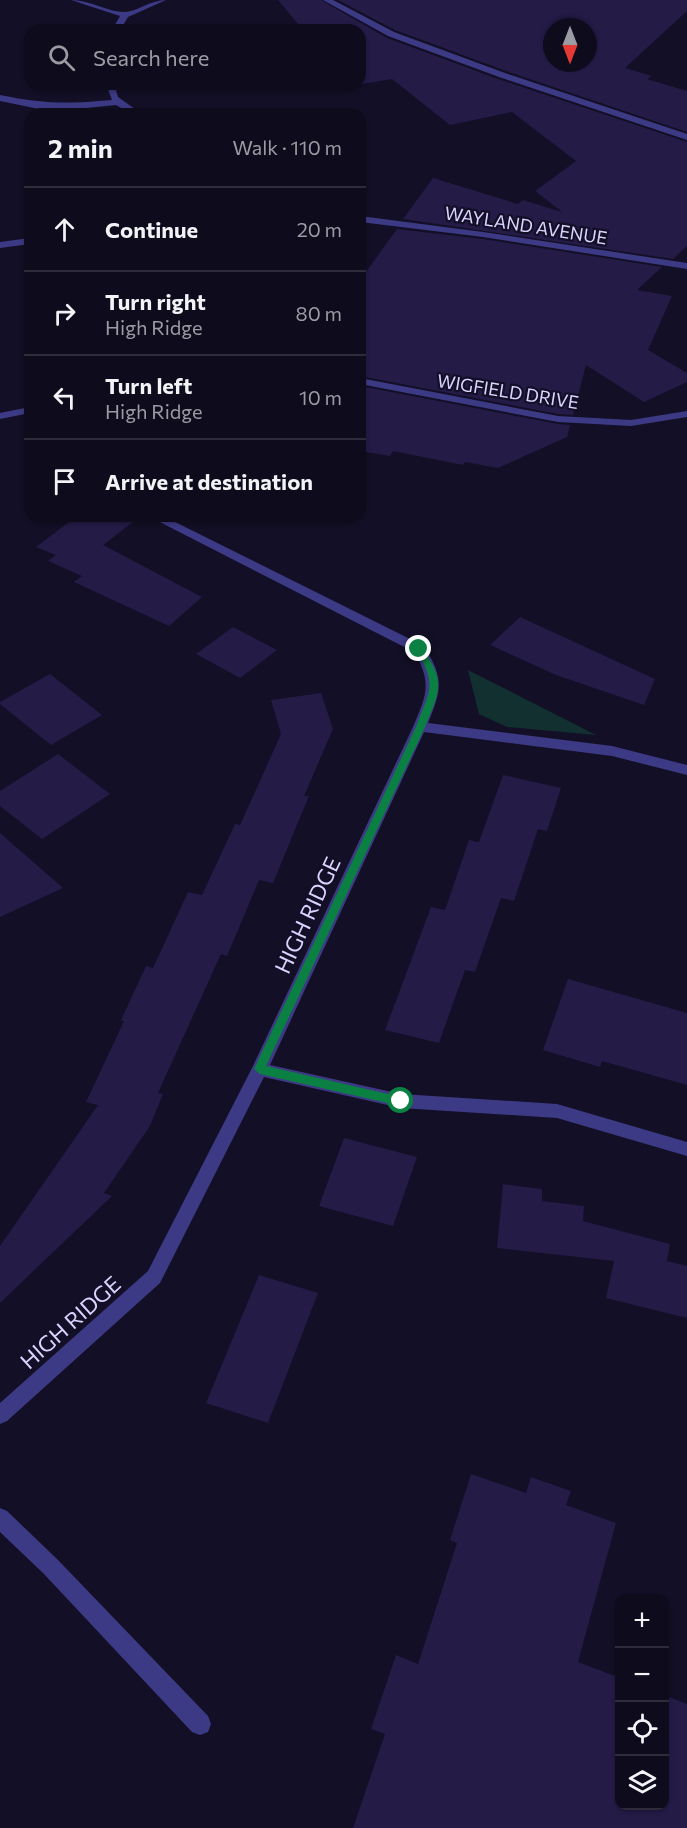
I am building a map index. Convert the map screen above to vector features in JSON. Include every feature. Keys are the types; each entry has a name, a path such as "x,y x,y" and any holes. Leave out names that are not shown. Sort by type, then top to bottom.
{"street":[{"path":"75,0 125,15"},
{"path":"120,24 125,15 162,0"},
{"path":"327,0 391,34 502,75 687,137"},
{"path":"111,90 117,102 128,108"},
{"path":"0,98 39,106 67,107 117,102"},
{"name":"WAYLAND AVENUE","path":"366,220 525,239 687,266"},
{"path":"0,245 24,242"},
{"name":"WIGFIELD DRIVE","path":"366,382 558,419 631,423 687,414"},
{"path":"0,416 24,411"},
{"name":"HIGH RIDGE","path":"0,1414 154,1277 260,1069 420,727 435,689 432,669 419,649 166,522"},
{"path":"420,727 612,751 687,770"},
{"path":"260,1069 401,1101 557,1111 687,1149"},
{"path":"0,1518 51,1567 200,1724"}],"green space":[{"path":"468,670 596,735 507,727 479,714"}],"building":[{"path":"278,0 321,0 363,24 298,24"},
{"path":"338,0 687,0 687,11 625,68 652,76 647,79 687,91 687,132 506,71 395,30"},
{"path":"366,26 387,38 498,79 687,142 687,246 673,259 403,219 433,178 518,204 523,200 562,212 535,191 576,161 512,112 450,125 392,79 366,83"},
{"path":"397,229 483,239 662,267 637,290 672,296 648,350 687,373 687,382 644,402 586,365 573,415 366,377 366,272"},
{"path":"366,387 570,425 567,437 498,468 465,462 463,465 393,451 390,456 366,452"},
{"path":"69,522 133,522 103,545 202,597 169,626 74,582 82,576 48,561 56,555 36,547"},
{"path":"520,617 655,679 644,705 556,675 490,645"},
{"path":"233,627 277,650 240,678 196,654"},
{"path":"50,674 102,715 51,745 0,704"},
{"path":"321,693 333,729 304,796 309,796 273,883 259,880 227,956 221,954 158,1093 163,1094 150,1126 104,1193 112,1196 0,1303 0,1246 98,1105 86,1102 124,1021 121,1020 146,966 153,968 188,892 202,895 235,824 240,825 281,734 271,700"},
{"path":"58,754 110,794 42,839 0,806 0,791"},
{"path":"503,775 561,788 547,831 538,829 514,901 501,898 475,972 465,970 439,1043 385,1030 431,907 445,910 469,840 479,842"},
{"path":"0,833 63,888 0,917"},
{"path":"568,979 687,1013 687,1085 602,1061 600,1067 543,1050"},
{"path":"344,1138 417,1157 393,1226 319,1206"},
{"path":"503,1184 542,1189 542,1201 584,1206 583,1221 670,1244 667,1261 687,1266 687,1318 606,1298 614,1261 497,1248"},
{"path":"259,1275 318,1293 268,1423 206,1403"},
{"path":"471,1474 526,1493 531,1477 571,1491 566,1505 616,1523 578,1662 615,1676 615,1810 669,1810 669,1697 687,1704 687,1828 353,1828 385,1734 371,1729 396,1655 418,1664 457,1543 450,1540"}],"route":[{"path":"401,1101 260,1069 420,727 435,689 432,669 419,649"}]}
